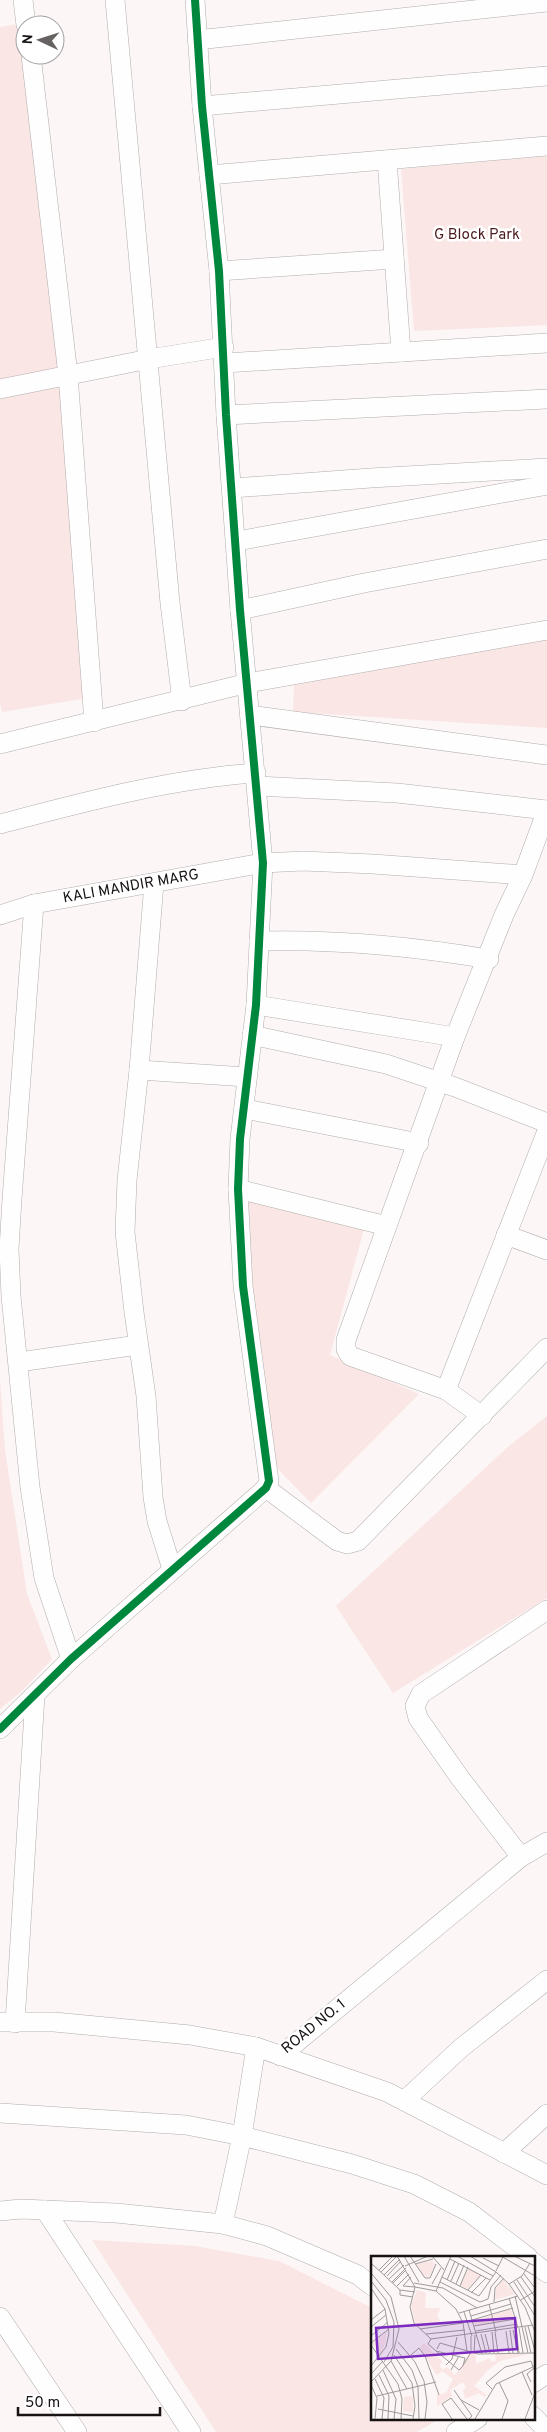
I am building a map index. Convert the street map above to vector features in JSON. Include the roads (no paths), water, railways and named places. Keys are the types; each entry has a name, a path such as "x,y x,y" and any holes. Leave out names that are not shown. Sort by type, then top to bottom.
{"street":[{"path":"23,0 25,15"},
{"path":"115,0 170,603 182,700"},
{"path":"0,1729 71,1659 266,1488 270,1474 252,1363 243,1286 238,1189 247,1077 256,1005 263,863 240,610 233,488 226,415 219,270 202,106 195,0"},
{"path":"197,40 547,2"},
{"path":"31,65 68,376 94,722"},
{"path":"202,106 547,76"},
{"path":"209,175 547,146"},
{"path":"387,160 401,352"},
{"path":"219,270 394,259"},
{"path":"0,390 149,359 224,355 401,352 547,343"},
{"path":"226,415 547,400"},
{"path":"233,488 547,468"},
{"path":"236,541 547,485"},
{"path":"240,610 382,579 547,549"},
{"path":"0,744 248,683 547,630"},
{"path":"250,714 547,755"},
{"path":"0,824 128,793 211,778 256,779 547,810 523,875 504,914 489,958 456,1037 346,1340 346,1349 350,1356 446,1390 482,1416"},
{"name":"KALI MANDIR MARG","path":"0,915 34,904 263,863 303,861 373,864 523,875"},
{"path":"154,883 139,1070 127,1180 125,1232 146,1396 153,1497 157,1521 172,1569"},
{"path":"34,904 9,1249 11,1296 30,1487 44,1578 71,1659"},
{"path":"259,940 357,941 489,958"},
{"path":"256,1005 456,1037"},
{"path":"252,1035 386,1064 440,1082 547,1123"},
{"path":"139,1070 247,1077"},
{"path":"245,1109 419,1143"},
{"path":"446,1390 547,1131"},
{"path":"238,1189 387,1226"},
{"path":"506,1235 547,1250"},
{"path":"19,1362 138,1345"},
{"path":"266,1488 337,1541 347,1544 358,1541 547,1348"},
{"path":"521,1856 460,1778 418,1718 415,1706 421,1694 547,1610"},
{"path":"8,2023 36,1695"},
{"name":"ROAD NO. 1","path":"8,2023 54,2022 190,2035 256,2048 280,2056 521,1856 547,1842"},
{"path":"404,2101 461,2048 547,1980"},
{"path":"223,2224 242,2136 256,2048"},
{"path":"280,2056 387,2092 547,2175"},
{"path":"0,2113 186,2125 242,2136 352,2164 414,2184 469,2212 527,2256"},
{"path":"504,2153 547,2114"},
{"path":"45,2210 191,2432"},
{"path":"0,2211 45,2210 116,2213 223,2224 267,2236 358,2276 371,2285"},
{"path":"534,2263 547,2273"},
{"path":"0,2317 77,2432"},
{"path":"534,2382 547,2374"},
{"path":"534,2417 547,2431"},
{"path":"456,2432 475,2420"}],"park label":[{"name":"G Block Park","path":"477,235"}]}
